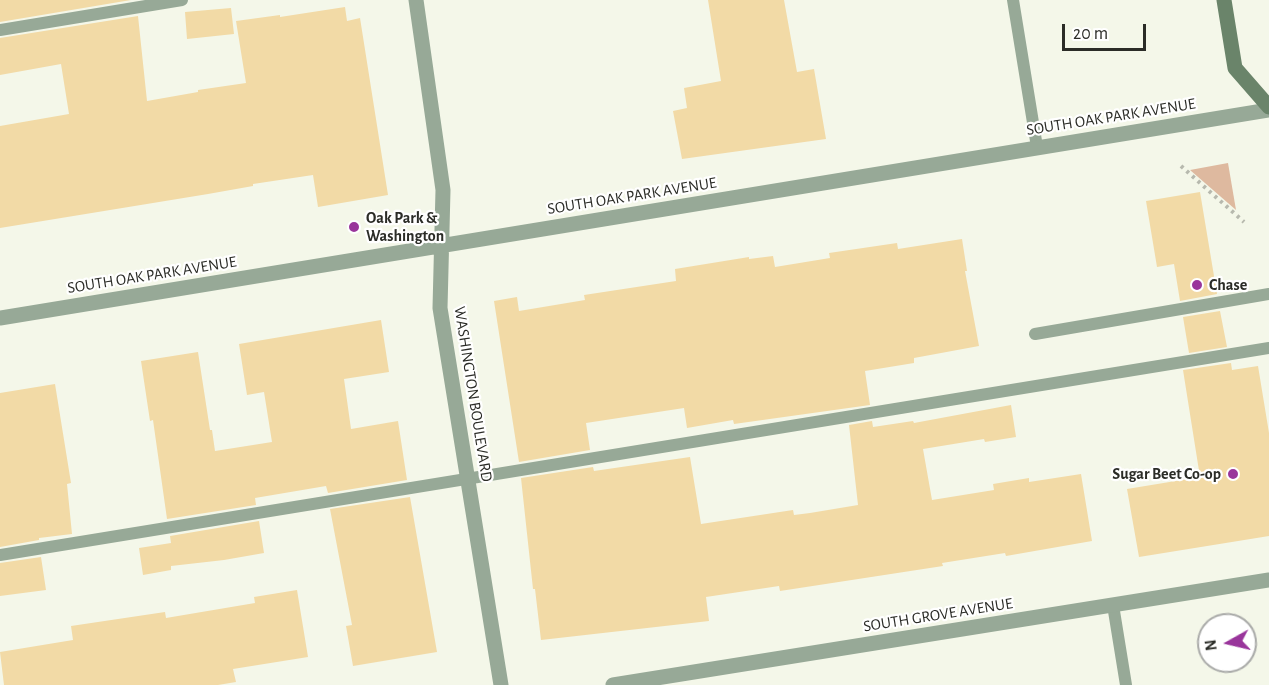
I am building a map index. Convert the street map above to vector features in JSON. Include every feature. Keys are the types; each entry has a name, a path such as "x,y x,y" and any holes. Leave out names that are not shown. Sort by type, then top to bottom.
{"main road":[{"path":"1224,0 1235,68 1269,108"}],"street":[{"name":"WASHINGTON BOULEVARD","path":"416,0 443,190 440,308 501,685"},
{"name":"SOUTH OAK PARK AVENUE","path":"0,318 1269,108"},
{"name":"SOUTH GROVE AVENUE","path":"613,685 1269,580"}],"lane":[{"path":"0,30 182,0"},
{"path":"1013,0 1037,147"},
{"path":"1035,334 1269,294"},
{"path":"0,555 1269,348"},
{"path":"1113,605 1126,685"}],"path":[{"path":"1181,166 1244,222"}],"shaded area":[{"path":"1228,163 1236,210 1190,170"}],"building":[{"path":"0,0 131,0 0,22"},
{"path":"708,0 784,0 797,72 814,69 826,139 682,159 673,111 687,108 684,88 721,81"},
{"path":"345,7 347,21 360,18 388,195 318,207 313,175 0,228 0,126 69,114 61,64 0,75 0,38 138,16 147,101 246,83 236,21"},
{"path":"231,8 234,34 187,39 185,12"},
{"name":"Chase","path":"1200,192 1217,294 1180,301 1174,264 1157,267 1146,201"},
{"path":"962,239 967,271 965,271 979,346 914,358 914,363 865,371 870,405 734,424 733,420 687,428 684,408 586,423 590,450 519,462 494,301 517,297 519,311 585,300 584,295 676,281 675,269 749,257 749,259 773,256 775,267 830,258 829,253 897,243 898,249"},
{"path":"1220,311 1227,347 1189,353 1183,317"},
{"path":"381,320 389,372 344,379 351,429 398,421 407,480 328,493 326,486 255,498 256,505 167,519 153,420 150,421 141,361 198,352 215,451 272,442 264,392 247,395 239,344"},
{"path":"1231,363 1232,370 1258,366 1269,433 1269,536 1139,557 1127,489 1200,477 1183,370"},
{"path":"55,384 71,483 67,484 72,534 39,538 39,540 0,547 0,393"},
{"path":"1011,405 1016,437 985,442 984,439 923,449 932,500 994,490 993,484 1029,478 1029,482 1081,474 1092,541 1006,556 1005,553 942,563 943,566 780,591 779,586 706,597 709,621 541,640 521,478 593,467 594,471 690,457 701,524 793,510 794,515 810,513 858,505 849,425 872,421 873,427 913,421 914,423"},
{"path":"410,497 437,652 353,666 346,626 352,625 330,509"},
{"path":"259,521 264,553 171,566 171,570 143,575 139,548 171,543 170,536"},
{"path":"41,557 46,590 0,596 0,563"},
{"path":"297,590 308,657 233,669 236,682 218,685 4,685 0,652 73,640 71,626 165,612 166,618 255,603 254,597"}],"place":[{"name":"Oak Park & Washington","path":"354,227"},
{"name":"Chase","path":"1197,285"},
{"name":"Sugar Beet Co-op","path":"1233,474"}]}
